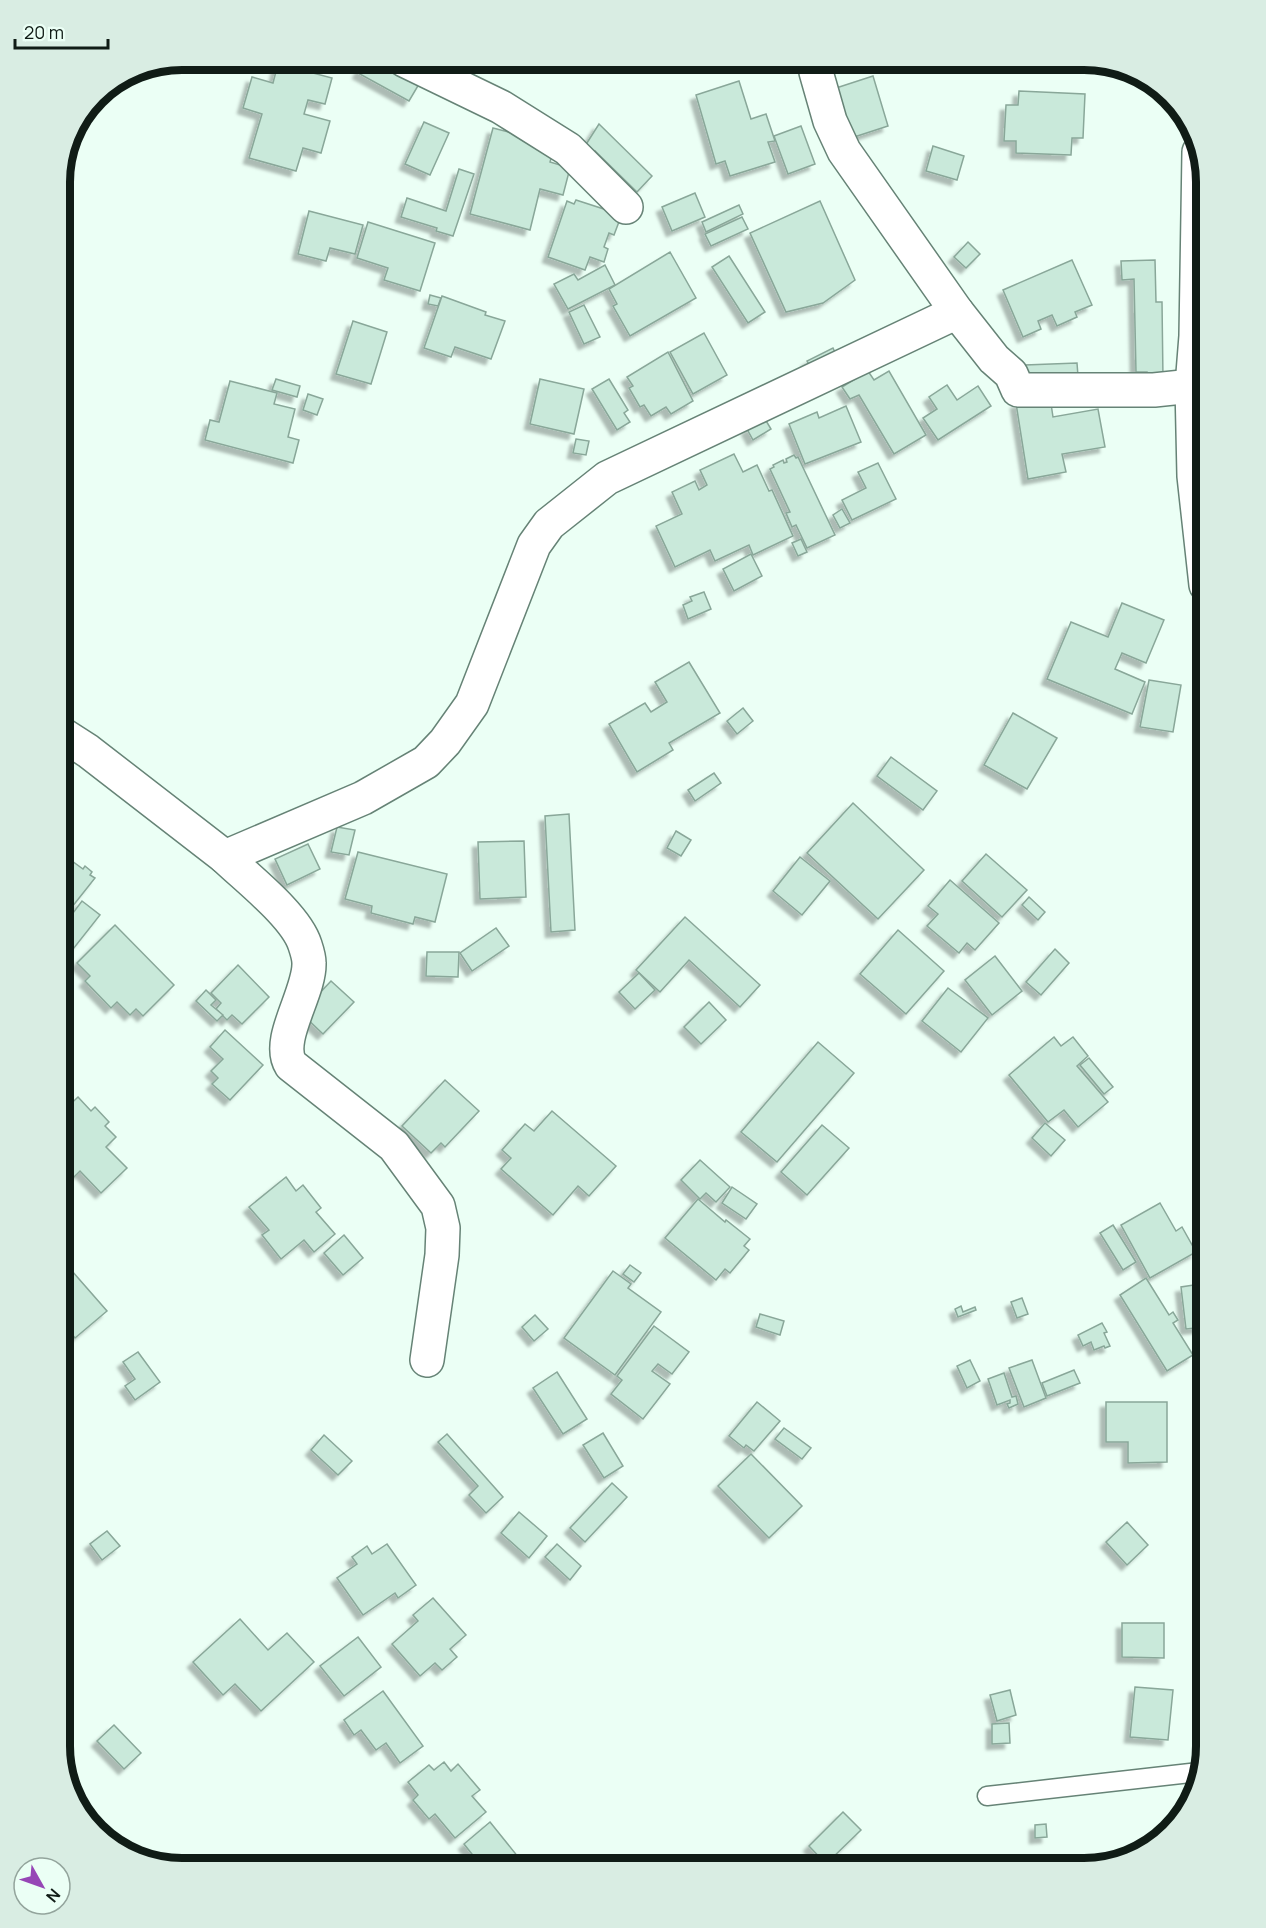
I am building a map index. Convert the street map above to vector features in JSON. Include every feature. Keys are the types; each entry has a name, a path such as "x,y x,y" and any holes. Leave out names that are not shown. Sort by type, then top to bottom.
{"street":[{"path":"427,71 501,107 568,149 626,207"},
{"path":"816,71 831,121 844,151 957,312 994,359 1011,374 1018,390 1154,390 1192,386"},
{"path":"225,857 363,798 426,762 446,742 472,704 534,545 549,524 607,478 957,312"},
{"path":"1196,361 1192,386 1196,494"},
{"path":"71,739 225,857 287,916 305,943 309,964 304,989 286,1045 287,1059 291,1065 394,1146 438,1206 443,1228 427,1360"}],"lane":[{"path":"987,1796 1192,1773"}],"building":[{"path":"276,71 309,71 332,78 325,104 308,100 304,114 330,121 321,153 303,148 296,171 249,158 262,114 243,108 252,77 273,83"},
{"path":"359,71 408,71 422,79 409,101 358,73"},
{"path":"873,76 888,126 848,139 833,89"},
{"path":"739,81 751,119 766,114 775,141 768,142 775,162 730,176 725,161 716,164 696,95"},
{"path":"1019,91 1085,94 1083,138 1072,138 1071,155 1016,153 1016,141 1004,141 1006,105 1018,105"},
{"path":"424,122 449,133 430,175 405,164"},
{"path":"599,124 652,176 637,192 595,151 593,154 585,146"},
{"path":"801,126 815,164 788,174 774,136"},
{"path":"493,128 555,144 550,162 570,168 563,195 540,189 530,230 470,214"},
{"path":"933,146 964,156 957,180 926,171"},
{"path":"459,169 474,174 453,236 436,231 437,228 401,217 407,198 446,211"},
{"path":"695,193 705,217 672,231 662,207"},
{"path":"576,200 616,213 620,219 614,235 609,233 604,247 608,249 604,262 590,257 585,270 548,257 567,201 574,204"},
{"path":"820,201 855,280 823,303 786,312 750,233"},
{"path":"739,205 743,214 706,232 702,222"},
{"path":"309,211 363,225 355,254 330,248 326,261 298,254"},
{"path":"742,217 748,229 711,246 705,234"},
{"path":"368,222 435,243 420,291 384,280 388,268 357,258"},
{"path":"968,242 980,254 966,268 954,257"},
{"path":"670,252 696,298 630,336 613,306 617,304 609,289"},
{"path":"729,256 765,312 748,323 712,267"},
{"path":"1072,260 1092,305 1075,312 1077,317 1057,326 1052,315 1038,321 1041,329 1023,337 1003,290"},
{"path":"1155,260 1156,302 1162,302 1163,379 1147,380 1147,372 1136,372 1134,279 1122,280 1121,261"},
{"path":"605,265 615,285 568,309 554,284 574,274 578,280"},
{"path":"430,295 441,298 438,306 428,304"},
{"path":"442,296 505,321 491,359 455,347 451,357 424,348"},
{"path":"584,305 600,337 584,344 569,312"},
{"path":"353,321 387,332 371,384 336,374"},
{"path":"704,333 727,375 693,394 670,352"},
{"path":"833,348 839,361 814,374 807,361"},
{"path":"668,352 693,401 671,414 666,407 651,416 644,405 640,407 629,388 633,386 627,377"},
{"path":"1077,363 1078,376 1025,378 1025,365"},
{"path":"868,371 874,380 889,371 926,435 894,454 859,395 850,399 842,387"},
{"path":"276,379 300,386 297,397 272,390"},
{"path":"540,379 584,389 574,434 530,424"},
{"path":"609,379 628,410 624,413 630,422 617,430 592,389"},
{"path":"230,381 277,393 274,404 295,409 288,437 299,440 293,463 205,440 210,420 219,422"},
{"path":"947,385 957,400 978,386 991,406 938,440 923,418 937,409 929,397"},
{"path":"308,394 323,399 317,415 303,410"},
{"path":"1050,397 1053,417 1098,409 1105,447 1062,454 1066,472 1028,479 1016,403"},
{"path":"846,406 861,442 805,464 789,424 817,412 819,418"},
{"path":"765,419 771,429 753,440 747,429"},
{"path":"576,439 589,441 586,455 573,453"},
{"path":"734,454 743,472 757,465 769,491 772,490 793,536 753,555 749,545 715,561 710,550 675,567 656,526 682,514 672,492 695,481 699,490 707,485 700,470"},
{"path":"794,455 798,457 835,535 807,548 796,525 792,527 786,513 790,512 770,469 783,460 784,463 787,462 786,459"},
{"path":"878,463 896,499 852,520 842,500 866,488 858,472"},
{"path":"842,509 850,523 840,528 833,515"},
{"path":"801,539 807,552 798,556 792,543"},
{"path":"751,554 762,576 734,591 723,569"},
{"path":"704,592 711,609 688,619 683,605 692,601 690,597"},
{"path":"1122,603 1164,620 1146,663 1122,653 1115,669 1145,682 1132,714 1047,679 1071,622 1108,637"},
{"path":"689,662 720,713 669,743 673,750 637,772 609,724 645,703 651,712 667,702 655,682"},
{"path":"1149,680 1181,685 1173,732 1140,727"},
{"path":"743,708 753,721 737,734 727,721"},
{"path":"1013,713 1057,738 1027,789 984,765"},
{"path":"891,757 937,791 923,810 877,776"},
{"path":"714,773 721,783 695,801 688,790"},
{"path":"853,803 924,870 878,919 807,853"},
{"path":"569,814 575,930 551,932 545,816"},
{"path":"337,827 355,830 349,855 331,852"},
{"path":"676,831 691,840 681,856 667,848"},
{"path":"524,841 526,897 480,899 478,842"},
{"path":"308,844 320,869 287,885 275,859"},
{"path":"358,852 447,874 435,922 415,917 413,924 371,913 372,906 345,899"},
{"path":"986,854 1027,890 1002,917 962,881"},
{"path":"800,857 830,881 802,915 773,891"},
{"path":"71,860 83,869 85,866 92,872 90,875 95,878 71,909"},
{"path":"950,880 999,923 975,950 967,943 959,953 927,926 938,914 928,906"},
{"path":"1029,897 1045,912 1038,920 1022,905"},
{"path":"82,901 100,915 71,952 71,916"},
{"path":"685,917 760,985 740,1007 689,960 660,992 636,970"},
{"path":"115,925 174,985 143,1016 136,1009 130,1015 117,1002 111,1008 85,981 90,976 77,963"},
{"path":"496,928 509,946 472,971 460,953"},
{"path":"898,930 944,971 906,1014 860,974"},
{"path":"1055,949 1069,963 1041,995 1026,982"},
{"path":"427,952 459,952 458,977 426,976"},
{"path":"995,956 1022,991 992,1015 965,980"},
{"path":"238,965 269,997 242,1024 232,1015 227,1020 216,1009 221,1003 211,993"},
{"path":"639,973 655,990 635,1009 619,992"},
{"path":"331,981 354,1002 323,1034 301,1013"},
{"path":"948,988 988,1018 961,1052 922,1021"},
{"path":"206,990 216,1000 211,1005 223,1015 217,1021 196,1001"},
{"path":"709,1002 726,1020 701,1044 684,1027"},
{"path":"225,1030 263,1065 230,1100 212,1084 218,1078 211,1071 223,1059 210,1047"},
{"path":"1054,1037 1061,1046 1073,1037 1088,1056 1077,1066 1108,1102 1078,1127 1064,1110 1048,1122 1009,1075"},
{"path":"818,1042 854,1073 777,1162 741,1132"},
{"path":"1089,1058 1113,1087 1104,1094 1080,1065"},
{"path":"445,1080 479,1111 445,1147 441,1143 431,1153 402,1126"},
{"path":"78,1097 91,1111 95,1107 109,1122 105,1126 116,1137 106,1147 127,1168 101,1193 80,1171 70,1181 70,1104"},
{"path":"552,1111 616,1166 589,1196 578,1186 553,1215 501,1169 511,1158 502,1150 525,1124 534,1131"},
{"path":"1045,1123 1065,1140 1051,1156 1032,1138"},
{"path":"822,1125 849,1148 807,1195 781,1172"},
{"path":"700,1160 730,1187 716,1202 706,1193 700,1199 681,1180"},
{"path":"286,1177 296,1191 303,1185 321,1208 316,1212 335,1234 314,1252 304,1240 281,1259 262,1235 269,1230 249,1207"},
{"path":"732,1187 757,1204 746,1219 722,1203"},
{"path":"698,1199 750,1239 744,1246 749,1250 730,1273 725,1269 716,1280 665,1238"},
{"path":"1160,1203 1176,1231 1182,1227 1196,1252 1150,1278 1121,1225"},
{"path":"1113,1225 1136,1262 1123,1270 1100,1233"},
{"path":"344,1235 363,1258 343,1275 324,1253"},
{"path":"630,1265 641,1273 634,1282 623,1274"},
{"path":"70,1269 107,1311 75,1338 70,1332"},
{"path":"613,1271 631,1284 628,1288 661,1312 615,1375 564,1338"},
{"path":"1146,1278 1169,1315 1173,1312 1178,1320 1173,1323 1193,1355 1167,1371 1120,1295"},
{"path":"1196,1285 1196,1328 1186,1329 1181,1287"},
{"path":"1022,1298 1028,1314 1017,1318 1011,1302"},
{"path":"961,1306 963,1312 975,1307 976,1310 958,1317 955,1309"},
{"path":"760,1314 784,1321 780,1335 756,1327"},
{"path":"535,1315 548,1329 534,1341 522,1327"},
{"path":"1102,1323 1110,1346 1094,1350 1091,1342 1083,1346 1078,1335"},
{"path":"654,1326 689,1352 672,1374 658,1364 652,1371 670,1384 643,1419 611,1394 622,1380 617,1376"},
{"path":"138,1352 160,1382 135,1400 125,1386 135,1379 123,1362"},
{"path":"970,1360 980,1381 967,1388 957,1366"},
{"path":"1032,1360 1046,1398 1024,1407 1009,1368"},
{"path":"1074,1370 1080,1383 1047,1396 1042,1383"},
{"path":"557,1372 587,1419 563,1434 533,1388"},
{"path":"1004,1373 1012,1397 1016,1396 1018,1404 1009,1408 1007,1404 1010,1400 997,1405 988,1379"},
{"path":"757,1402 780,1421 754,1451 746,1445 744,1448 729,1436"},
{"path":"1106,1402 1167,1402 1167,1462 1128,1463 1128,1442 1106,1442"},
{"path":"784,1428 811,1448 802,1459 775,1439"},
{"path":"603,1433 623,1466 604,1478 583,1445"},
{"path":"447,1434 503,1497 486,1513 469,1495 478,1486 438,1442"},
{"path":"324,1435 352,1461 338,1475 311,1450"},
{"path":"751,1454 802,1506 769,1538 718,1486"},
{"path":"612,1483 627,1497 585,1542 570,1528"},
{"path":"519,1512 547,1536 529,1558 501,1533"},
{"path":"1127,1522 1148,1545 1127,1565 1106,1542"},
{"path":"107,1531 120,1546 102,1560 90,1544"},
{"path":"387,1544 416,1585 398,1598 395,1593 363,1615 337,1578 357,1564 352,1557 367,1546 372,1554"},
{"path":"557,1544 581,1566 570,1580 545,1557"},
{"path":"433,1598 466,1635 450,1649 457,1657 442,1670 435,1663 420,1676 392,1644 418,1621 413,1615"},
{"path":"240,1619 268,1650 287,1633 314,1662 261,1711 235,1684 223,1695 193,1662"},
{"path":"1122,1623 1164,1623 1164,1658 1122,1657"},
{"path":"358,1637 381,1667 344,1696 320,1666"},
{"path":"1135,1687 1173,1690 1168,1740 1130,1737"},
{"path":"1010,1690 1016,1715 997,1721 990,1695"},
{"path":"383,1691 423,1746 400,1763 386,1743 376,1750 361,1730 354,1735 344,1720"},
{"path":"1009,1723 1010,1743 992,1744 992,1724"},
{"path":"114,1725 141,1753 124,1769 97,1741"},
{"path":"444,1762 451,1771 458,1764 480,1790 472,1796 486,1812 455,1838 435,1814 429,1819 413,1800 418,1795 408,1782 429,1765 434,1770"},
{"path":"843,1812 861,1830 832,1858 820,1858 809,1846"},
{"path":"490,1822 518,1857 475,1857 464,1844"},
{"path":"1046,1824 1047,1837 1035,1838 1035,1825"}]}
